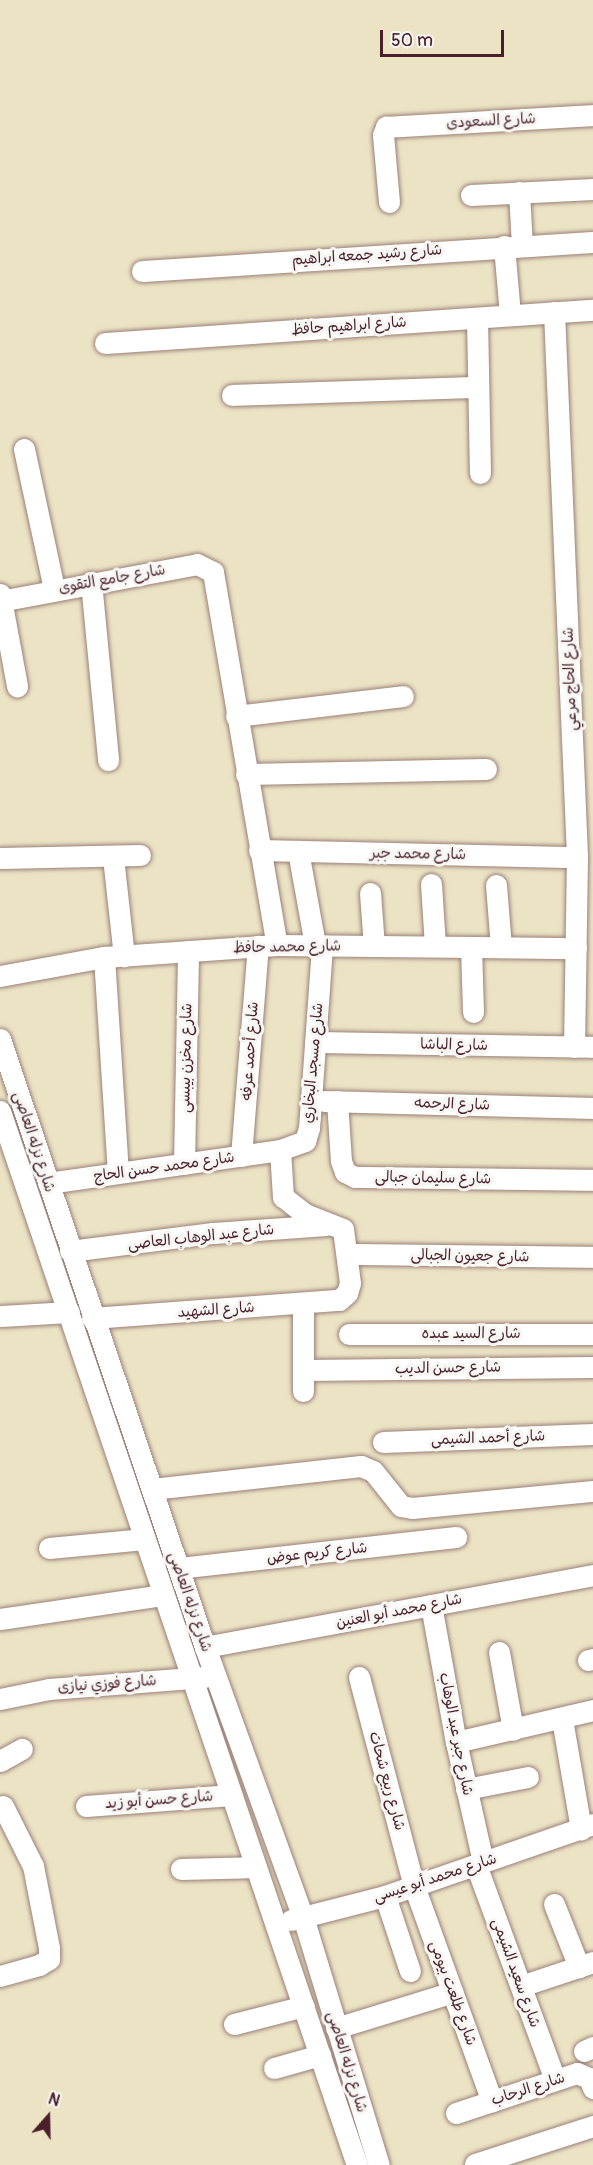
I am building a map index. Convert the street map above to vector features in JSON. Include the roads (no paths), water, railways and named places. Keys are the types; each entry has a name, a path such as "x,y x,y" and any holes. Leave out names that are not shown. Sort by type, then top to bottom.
{"street":[{"name":"شارع السعودى","path":"389,202 383,135 390,126 593,115"},
{"path":"471,195 593,189"},
{"path":"510,315 513,245 519,192"},
{"name":"شارع رشيد جمعه ابراهيم","path":"142,271 513,245 593,242"},
{"name":"شارع ابراهيم حافظ","path":"105,343 593,310"},
{"name":"شارع الحاج مرعي","path":"554,312 584,826 577,857 585,900 581,953 583,1047"},
{"path":"477,318 480,473"},
{"path":"232,395 478,387"},
{"path":"24,449 54,589"},
{"name":"شارع جامع التقوى","path":"1,598 197,564 207,566 218,580"},
{"name":"شارع أحمد عرفه","path":"218,580 236,716 259,850 267,945 241,1156"},
{"path":"91,582 108,760"},
{"path":"1,598 16,686"},
{"path":"236,716 403,696"},
{"path":"246,774 486,769"},
{"name":"شارع محمد جبر","path":"259,850 577,857"},
{"name":"شارع مسجد البخاري","path":"280,1150 305,1141 311,1100 315,1042 319,945 298,851"},
{"path":"0,858 140,855"},
{"path":"113,857 118,1173"},
{"path":"430,884 435,946"},
{"path":"496,885 501,947"},
{"path":"370,893 374,946"},
{"name":"شارع محمد حافظ","path":"0,976 114,957 267,945 501,947 581,953"},
{"path":"471,947 473,1012"},
{"name":"شارع مخزن بيبسى","path":"184,1164 188,951"},
{"name":"شارع نزله العاصى","path":"0,1039 4,1063 70,1251 71,1298 92,1318 215,1676 303,1917 379,2165"},
{"name":"شارع الباشا","path":"315,1042 583,1047"},
{"name":"شارع الرحمه","path":"311,1100 593,1108"},
{"name":"شارع سليمان جبالى","path":"337,1101 343,1167 355,1177 593,1180"},
{"name":"شارع نزله العاصى","path":"0,1111 71,1298 163,1595 357,2165"},
{"path":"280,1150 283,1197 305,1214 343,1229 348,1254"},
{"name":"شارع محمد حسن الحاج","path":"48,1184 280,1150"},
{"name":"شارع عبد الوهاب العاصى","path":"70,1251 213,1233 333,1225"},
{"name":"شارع جعيون الجبالى","path":"348,1254 593,1257"},
{"name":"شارع الشهيد","path":"92,1318 339,1300 350,1282 348,1254"},
{"path":"1,1316 71,1298"},
{"name":"شارع حسن الديب","path":"303,1303 303,1380 593,1366"},
{"name":"شارع السيد عبده","path":"349,1334 593,1334"},
{"name":"شارع أحمد الشيمى","path":"383,1442 593,1434"},
{"path":"152,1489 361,1466 377,1475 401,1506 412,1508 593,1491"},
{"name":"شارع كريم عوض","path":"178,1568 456,1537"},
{"path":"49,1548 145,1539"},
{"name":"شارع محمد أبو العنين","path":"205,1647 593,1575"},
{"path":"0,1619 163,1595"},
{"name":"شارع جبر عبد الوهاب","path":"431,1605 480,1863"},
{"path":"499,1652 513,1730"},
{"name":"شارع فوزي نيازى","path":"0,1699 49,1689 215,1676"},
{"name":"شارع ربيع شحات","path":"359,1677 414,1886"},
{"path":"456,1742 593,1710"},
{"path":"562,1719 587,1826"},
{"path":"0,1761 22,1749"},
{"path":"466,1789 528,1777"},
{"name":"شارع حسن أبو زيد","path":"86,1806 232,1795"},
{"path":"0,1976 39,1965 49,1959 50,1948 33,1866 3,1806"},
{"name":"شارع محمد أبو عيسى","path":"276,1924 386,1896 587,1826"},
{"name":"شارع سعيد الشيمى","path":"480,1863 555,2080"},
{"path":"181,1869 256,1867"},
{"name":"شارع طلعت بيومى","path":"414,1886 492,2101"},
{"path":"386,1896 410,1971"},
{"path":"521,1986 586,1964 554,1904"},
{"path":"336,2028 453,1992"},
{"path":"234,2024 304,2006"},
{"path":"274,2068 320,2055"},
{"name":"شارع الرحاب","path":"456,2113 555,2080 584,2074 593,2088"},
{"path":"475,2164 593,2126"}]}
